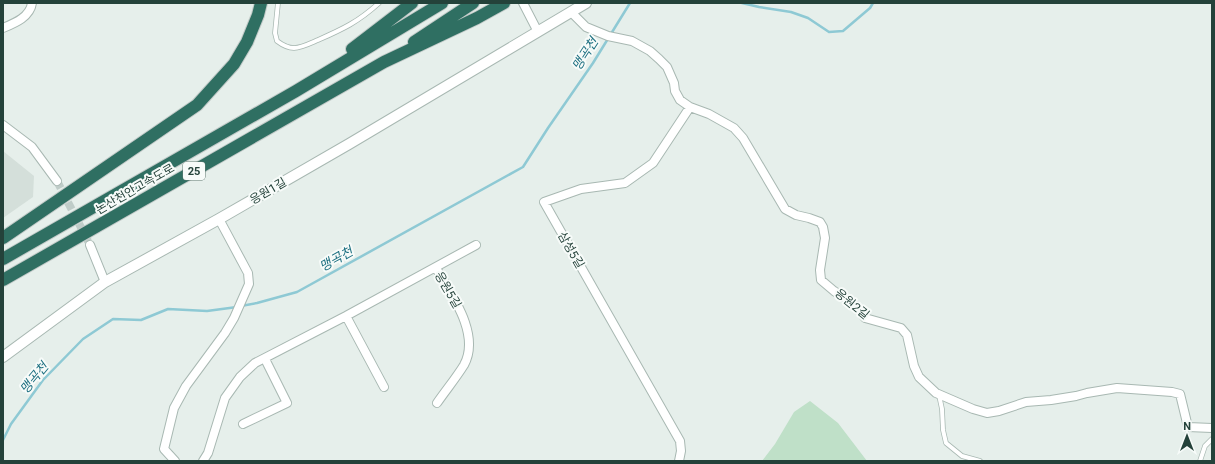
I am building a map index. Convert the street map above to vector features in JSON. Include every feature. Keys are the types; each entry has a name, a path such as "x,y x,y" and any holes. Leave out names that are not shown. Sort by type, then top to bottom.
{"highway":[{"path":"3,238 197,105 234,64 247,42 258,15 261,3"},
{"path":"296,91 412,3"},
{"path":"296,91 442,3"},
{"path":"384,62 473,3"},
{"path":"384,62 477,18 504,3"},
{"name":"논산천안고속도로","path":"3,280 384,62"},
{"name":"논산천안고속도로","path":"3,259 296,91"}],"street":[{"path":"3,28 20,21 31,9 32,3"},
{"name":"응원1길","path":"3,357 105,282 219,219 349,144 586,3"},
{"path":"524,5 538,32"},
{"name":"응원2길","path":"572,12 586,27 609,36 632,41 650,50 667,67 674,83 675,91 680,100 690,107 709,114 734,128 747,144 785,209 796,215 820,222 823,226 825,238 820,270 821,280 834,291 853,303 865,318 901,328 907,335 914,366 919,377 936,393 973,409 987,413 1000,411 1026,402 1051,400 1117,388 1172,392 1180,394 1188,426 1212,428"},
{"name":"삼성5길","path":"679,461 681,451 680,441 544,202 581,189 625,183 653,163 690,107"},
{"path":"3,125 32,147 57,181"},
{"path":"175,461 164,449 174,408 186,386 225,333 234,318 249,284 248,273 219,219"},
{"path":"90,245 105,282"},
{"path":"436,268 476,245"},
{"name":"응원5길","path":"204,461 208,454 225,398 240,377 255,363 436,268 465,319 468,332 468,350 464,364 437,403"},
{"path":"346,316 384,387"},
{"path":"243,424 287,402 264,359"}],"lane":[{"path":"278,3 275,33 277,41 283,46 294,48 342,30 364,17 379,3"},
{"path":"939,394 946,443 962,456 980,461"},
{"path":"1200,461 1205,446 1212,439"}],"shaded area":[{"path":"3,151 34,176 33,197 3,218"}],"green space":[{"path":"810,401 838,423 867,461 762,461 775,444 794,412"}],"waterway":[{"name":"맹곡천","path":"241,306 297,292 523,167 593,63 630,3"},
{"name":"맹곡천","path":"742,3 791,12 808,18 829,32 843,31 870,8 873,3"},
{"name":"맹곡천","path":"3,440 11,424 43,380 83,339 113,319 141,320 168,309 207,311 237,307"}],"tunnel":[{"path":"57,181 90,245"}]}
